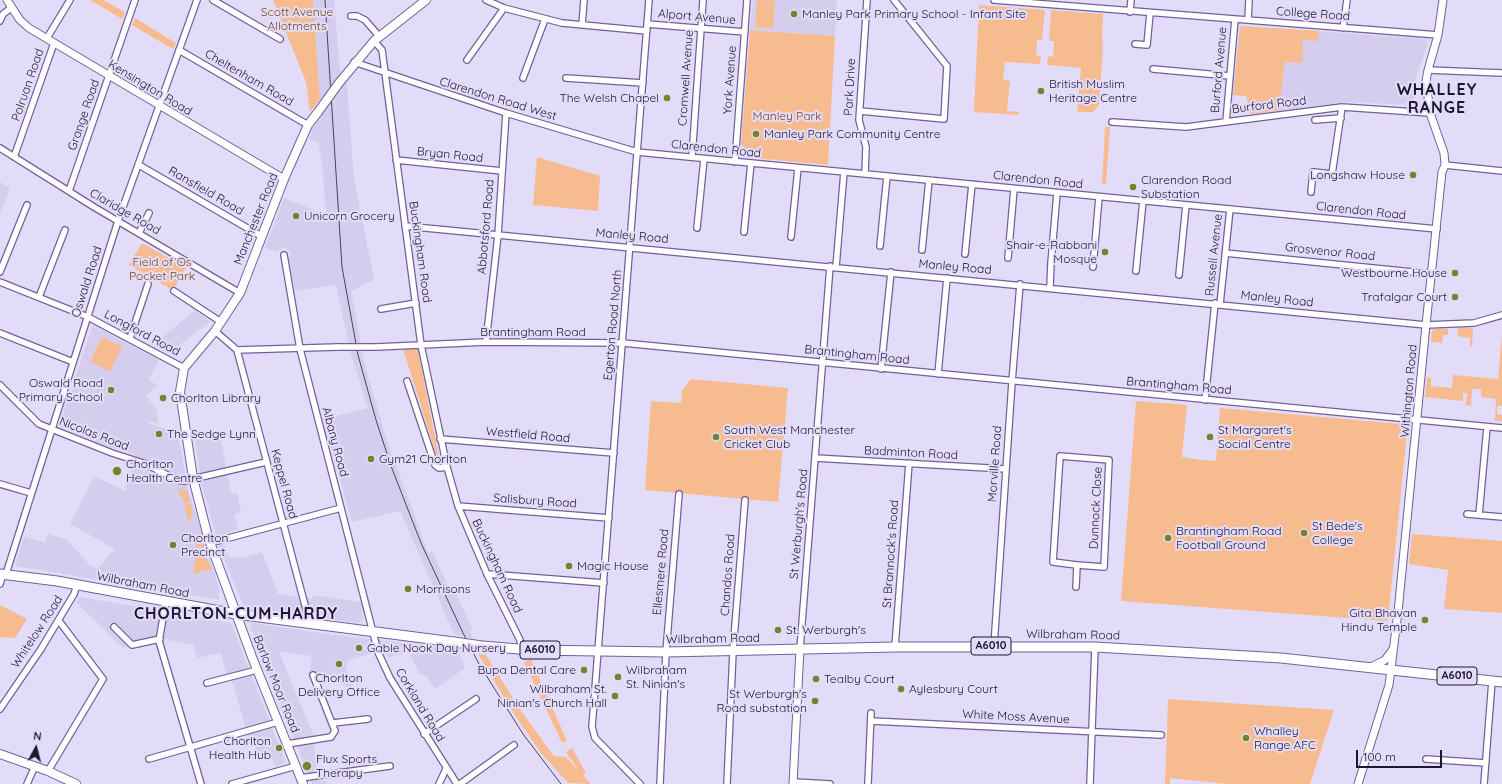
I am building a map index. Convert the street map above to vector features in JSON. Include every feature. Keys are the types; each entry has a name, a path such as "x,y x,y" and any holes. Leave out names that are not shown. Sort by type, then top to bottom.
{"highway":[{"name":"Wilbraham Road","path":"3,574 77,585 236,614 374,633 482,646 522,649 598,652 666,652 895,646 1095,647 1281,658 1392,669 1497,682"}],"main road":[{"name":"Manchester Road","path":"193,478 180,392 184,368 221,322 240,293 284,179 308,125 354,62 376,38 426,0"},
{"name":"Barlow Moor Road","path":"193,478 210,543 257,670 302,781"},
{"path":"0,754 48,771 76,784"}],"street":[{"name":"Kensington Road","path":"7,0 20,20 54,43 284,179"},
{"path":"47,38 70,0"},
{"name":"Grange Road","path":"69,191 135,0"},
{"name":"Oswald Road","path":"3,574 52,430 118,222 197,0"},
{"path":"212,0 280,39"},
{"path":"486,0 504,8 545,19 582,25 647,31"},
{"path":"582,25 584,0"},
{"name":"Egerton Road North","path":"640,784 595,738 592,727 631,247 649,0"},
{"name":"Cromwell Avenue","path":"692,158 703,0"},
{"name":"York Avenue","path":"735,162 747,0"},
{"name":"Park Drive","path":"865,174 867,154 860,130 860,111 867,0"},
{"path":"860,111 944,119 947,66 894,0"},
{"name":"College Road","path":"994,0 1049,3 1130,12 1438,35"},
{"path":"1130,12 1131,0"},
{"path":"1248,20 1250,0"},
{"path":"1343,28 1347,0"},
{"name":"Withington Road","path":"1358,784 1389,685 1392,669 1442,172 1445,165 1444,154 1430,113 1426,82 1438,35 1443,0"},
{"path":"0,21 3,14 11,8"},
{"path":"467,60 504,8"},
{"path":"1135,44 1147,45 1150,13"},
{"name":"Buckingham Road","path":"351,16 357,16 365,20 382,50 421,345 447,467 458,506 487,574 520,640 522,649"},
{"path":"523,78 545,19"},
{"name":"Burford Avenue","path":"1226,122 1235,20"},
{"name":"Alport Avenue","path":"647,24 745,32"},
{"name":"Polruan Road","path":"14,157 54,43"},
{"name":"Cheltenham Road","path":"180,50 308,125"},
{"name":"Clarendon Road West","path":"354,62 506,113 637,152"},
{"path":"1153,69 1230,76"},
{"path":"1428,70 1502,73"},
{"path":"566,78 643,83"},
{"path":"1311,192 1313,172 1332,174 1342,107"},
{"name":"Burford Road","path":"1112,122 1186,127 1342,107 1430,113"},
{"name":"Abbotsford Road","path":"486,342 498,235 506,113"},
{"path":"1315,120 1341,118"},
{"name":"Claridge Road","path":"0,148 118,222 240,293"},
{"name":"Clarendon Road","path":"637,152 1437,229"},
{"path":"698,228 704,159"},
{"name":"Bryan Road","path":"396,160 502,171"},
{"path":"744,232 751,163"},
{"name":"Ransfield Road","path":"139,165 261,236"},
{"path":"1445,165 1502,171"},
{"path":"791,237 798,168"},
{"name":"St Werburgh's Road","path":"794,783 800,649 815,458 823,363 844,172"},
{"path":"880,246 887,176"},
{"path":"922,250 929,180"},
{"path":"965,254 972,184"},
{"path":"1008,258 1014,189"},
{"path":"1050,287 1050,263 1057,193"},
{"path":"1093,267 1099,197"},
{"path":"1136,271 1143,201"},
{"path":"0,272 27,205"},
{"path":"1179,275 1186,205"},
{"name":"Russell Avenue","path":"1205,400 1230,209"},
{"path":"138,233 149,213"},
{"name":"Manley Road","path":"405,226 1020,284 1426,325 1468,324 1502,315"},
{"path":"39,297 65,230"},
{"name":"Grosvenor Road","path":"1225,253 1432,274"},
{"name":"Albany Road","path":"284,255 300,349 374,633"},
{"path":"881,369 891,272"},
{"path":"938,374 947,278"},
{"name":"Longford Road","path":"0,282 88,317 184,368"},
{"path":"130,338 148,284"},
{"name":"Morville Road","path":"994,646 1020,284"},
{"path":"174,291 221,322"},
{"path":"381,309 416,303"},
{"path":"214,331 237,350"},
{"path":"0,333 73,362"},
{"name":"Brantingham Road","path":"237,350 376,347 486,342 623,343 1012,382 1502,428"},
{"name":"Keppel Road","path":"237,350 310,624"},
{"path":"407,381 435,465 439,468 447,467"},
{"name":"Nicolas Road","path":"0,385 39,424 112,453 146,464 178,480 266,462"},
{"path":"1479,515 1487,427"},
{"name":"Westfield Road","path":"440,439 614,453"},
{"name":"Dunnock Close","path":"1060,456 1109,460 1104,566 1077,565 1053,562 1060,456"},
{"name":"Badminton Road","path":"815,458 1006,469"},
{"name":"St Brannock's Road","path":"895,646 909,464"},
{"path":"0,484 31,493"},
{"name":"Ellesmere Road","path":"660,784 666,652 678,494"},
{"name":"Chandos Road","path":"727,784 733,651 745,500"},
{"name":"Salisbury Road","path":"458,506 609,518"},
{"path":"210,543 341,508"},
{"path":"1467,514 1502,517"},
{"path":"1076,587 1077,565"},
{"path":"0,584 3,574"},
{"path":"487,574 604,583"},
{"name":"Whitelow Road","path":"0,708 41,650 74,594 77,585"},
{"path":"166,601 160,639 201,784"},
{"path":"48,771 103,679 59,620"},
{"path":"114,627 132,645 160,639"},
{"name":"Corkland Road","path":"374,633 383,665 446,769 459,784"},
{"path":"1090,784 1095,647"},
{"path":"1368,667 1385,660 1394,649"},
{"path":"207,684 257,670"},
{"path":"287,744 331,738 335,731 313,675"},
{"path":"1484,784 1497,682"},
{"path":"424,734 476,699"},
{"path":"868,784 871,713"},
{"path":"333,723 368,718"},
{"name":"White Moss Avenue","path":"871,721 1161,735"},
{"path":"149,759 278,722"},
{"path":"459,784 514,745"},
{"path":"1426,758 1486,763"},
{"path":"27,784 35,766"},
{"path":"232,784 296,766"},
{"path":"302,781 390,766"},
{"path":"439,784 446,769"},
{"path":"794,783 830,784"}],"shaded area":[{"path":"313,0 334,0 340,71 347,85 354,179 374,280 351,291 365,366 387,440 428,553 433,552 451,593 455,592 473,630 470,632 473,638 454,634 400,511 352,522 323,418 368,408 351,354 336,285 295,291 289,259 291,255 290,251 284,247 276,252 265,248 284,198 326,215 322,162 318,142 309,139 315,123 321,116"},
{"name":"Manley Park Primary School - Infant Site","path":"753,0 837,0 835,36 750,30"},
{"path":"1240,26 1426,39 1428,43 1414,84 1414,105 1346,102 1251,114 1246,96 1233,95"},
{"path":"0,182 10,188 0,213"},
{"path":"195,310 210,322 172,351 159,345 164,336"},
{"path":"93,325 159,360 149,380 157,385 146,396 156,408 159,424 148,421 148,423 178,433 188,489 219,587 219,600 15,566 24,537 45,542 48,534 66,539 90,565 97,569 115,549 70,524 94,476 125,491 136,455 109,447 59,426"},
{"path":"220,435 231,493 237,493 241,512 234,514 238,529 221,535 229,558 245,557 262,552 278,594 312,599 313,595 361,602 363,621 356,623 244,607 219,546 201,482 195,440"},
{"path":"80,597 231,623 286,763 275,766 271,755 259,759 251,735 248,736 232,681 226,674 221,653 197,658 193,645 164,639 123,648 76,602"},
{"path":"252,623 342,636 457,649 465,668 435,689 427,677 420,674 408,651 389,658 386,650 348,660 346,668 353,689 310,672 312,656 279,652 313,734 319,781 327,781 327,784 312,784 250,626"}],"green space":[{"path":"90,0 103,0 125,12 122,19"},
{"name":"Scott Avenue Allotments","path":"273,0 313,0 320,99 310,112 306,82"},
{"path":"757,0 775,1 773,28 755,27"},
{"path":"979,5 1045,10 1042,40 1037,40 1036,55 1041,56 1040,64 1005,62 1003,80 1010,81 1007,111 1019,112 1019,115 974,112"},
{"path":"1051,10 1103,14 1103,47 1099,105 1093,112 1077,112 1081,68 1047,65 1048,56 1053,57 1054,41 1049,41"},
{"path":"135,18 176,43 173,49 132,25"},
{"path":"1240,26 1319,31 1318,41 1303,40 1302,63 1285,62 1279,110 1251,114 1246,96 1233,95"},
{"name":"Manley Park","path":"750,30 835,36 828,165 755,158 741,144"},
{"path":"1105,127 1110,127 1106,184 1102,184"},
{"path":"537,157 600,176 598,211 533,205"},
{"name":"Field of Os Pocket Park","path":"142,243 186,268 173,290 129,265"},
{"path":"1458,328 1473,328 1472,347 1470,346 1470,338 1457,336"},
{"path":"1434,329 1448,329 1448,335 1443,335 1442,343 1431,342 1432,331"},
{"path":"1502,333 1502,406 1497,406 1497,414 1502,415 1502,421 1495,421 1496,399 1481,397 1481,389 1472,389 1471,406 1466,405 1467,393 1463,393 1463,401 1425,397 1427,377 1431,378 1431,386 1452,388 1453,375 1498,379"},
{"path":"102,337 122,347 110,371 90,362"},
{"path":"403,349 418,349 440,463 439,463"},
{"name":"South West Manchester Cricket Club","path":"691,379 788,388 778,502 645,490 651,401 681,403 682,391"},
{"name":"St Bede's College","path":"1136,401 1187,405 1182,457 1201,460 1216,460 1220,408 1401,424 1406,426 1407,433 1388,621 1121,601"},
{"path":"179,488 187,491 190,502 184,503 179,494"},
{"path":"191,504 193,512 189,522 184,505"},
{"path":"1412,534 1502,541 1502,613 1444,609 1448,570 1409,564"},
{"path":"195,536 200,537 205,547 197,547"},
{"path":"197,549 210,564 212,569 193,574"},
{"path":"0,605 27,619 15,638 0,637"},
{"path":"478,654 486,655 519,708 554,756 566,757 579,771 566,752 572,748 586,773 583,775 591,784 568,783 541,753 516,717"},
{"path":"531,659 567,741 562,743 524,662"},
{"name":"Whalley Range AFC","path":"1168,699 1334,710 1310,784 1227,784 1170,778 1170,784 1165,784"}],"tram line":[{"path":"325,0 342,267 358,355 376,420 391,466 421,543 463,633 479,664 523,734 561,784"}],"place":[{"name":"Manley Park Primary School - Infant Site","path":"794,14"},
{"name":"British Muslim Heritage Centre","path":"1041,91"},
{"name":"The Welsh Chapel","path":"667,98"},
{"name":"Manley Park Community Centre","path":"756,134"},
{"name":"Longshaw House","path":"1413,175"},
{"name":"Clarendon Road Substation","path":"1133,187"},
{"name":"Unicorn Grocery","path":"296,216"},
{"name":"Shair-e-Rabbani Mosque","path":"1105,252"},
{"name":"Westbourne House","path":"1455,273"},
{"name":"Trafalgar Court","path":"1455,297"},
{"name":"Oswald Road Primary School","path":"111,390"},
{"name":"Chorlton Library","path":"163,398"},
{"name":"The Sedge Lynn","path":"159,434"},
{"name":"South West Manchester Cricket Club","path":"716,437"},
{"name":"St Margaret's Social Centre","path":"1210,437"},
{"name":"Gym21 Chorlton","path":"371,459"},
{"name":"Chorlton Health Centre","path":"117,471"},
{"name":"St Bede's College","path":"1304,533"},
{"name":"Brantingham Road Football Ground","path":"1168,538"},
{"name":"Chorlton Precinct","path":"173,545"},
{"name":"Magic House","path":"569,566"},
{"name":"Morrisons","path":"408,589"},
{"name":"Gita Bhavan Hindu Temple","path":"1425,620"},
{"name":"St. Werburgh's","path":"778,630"},
{"name":"Gable Nook Day Nursery","path":"359,648"},
{"name":"Chorlton Delivery Office","path":"339,664"},
{"name":"Bupa Dental Care","path":"584,670"},
{"name":"Wilbraham St. Ninian's","path":"618,677"},
{"name":"Tealby Court","path":"816,679"},
{"name":"Aylesbury Court","path":"901,689"},
{"name":"Wilbraham St. Ninian's Church Hall","path":"615,696"},
{"name":"St Werburgh's Road substation","path":"815,701"},
{"name":"Whalley Range AFC","path":"1246,738"},
{"name":"Chorlton Health Hub","path":"279,748"},
{"name":"Flux Sports Therapy","path":"307,766"}],"district":[{"name":"WHALLEY RANGE","path":"1437,99"},
{"name":"CHORLTON-CUM-HARDY","path":"236,614"}]}
